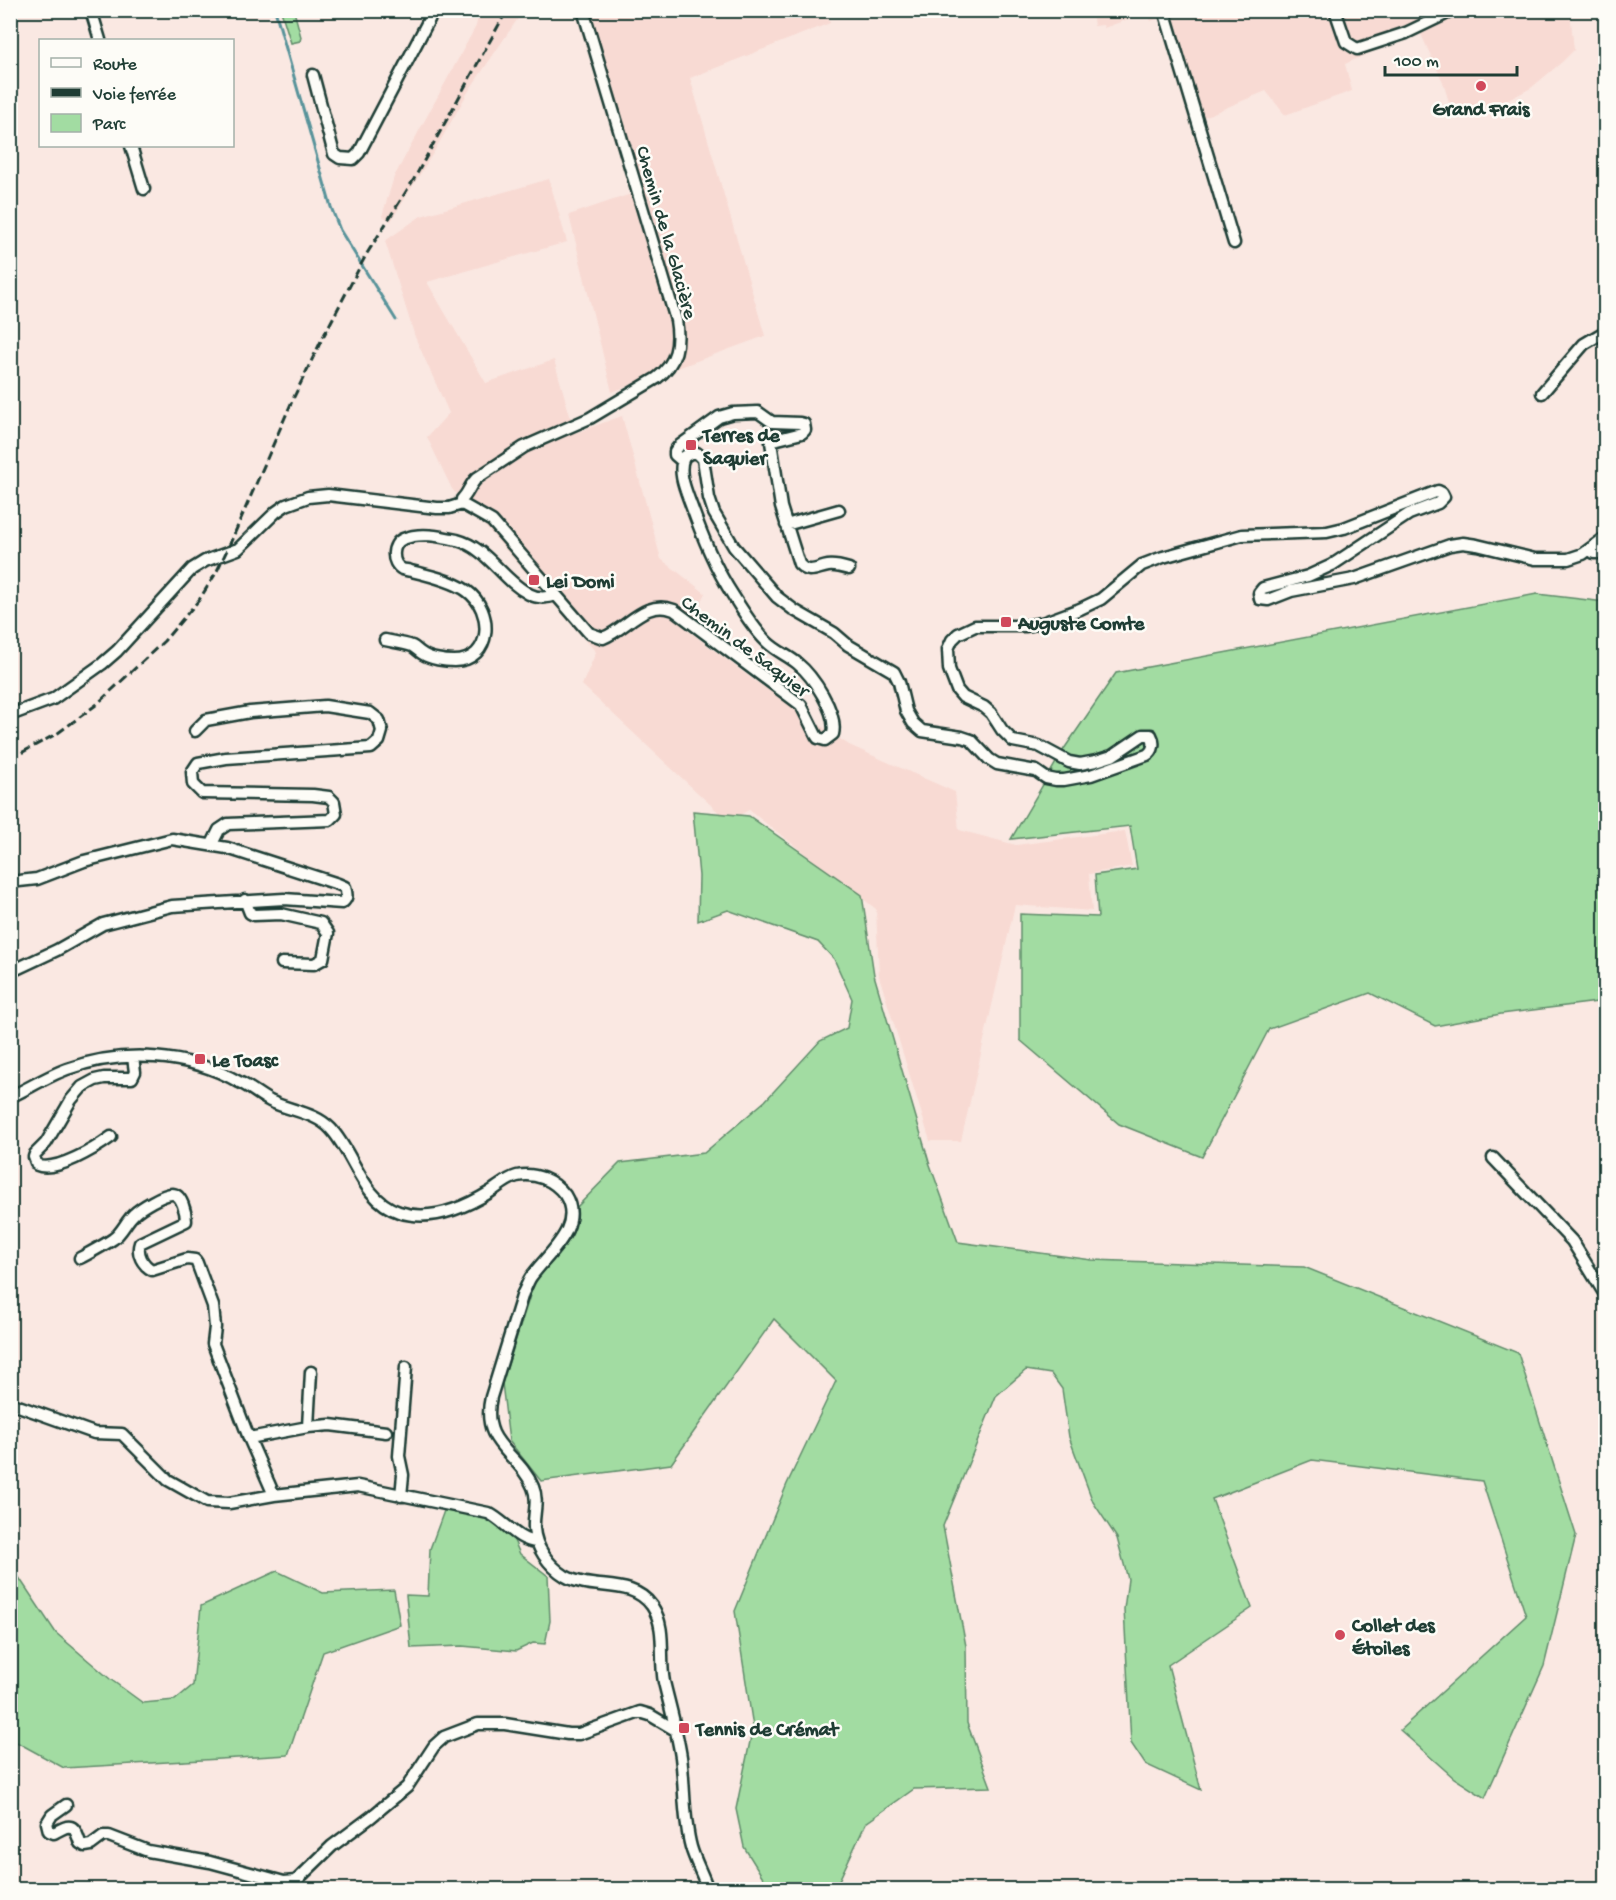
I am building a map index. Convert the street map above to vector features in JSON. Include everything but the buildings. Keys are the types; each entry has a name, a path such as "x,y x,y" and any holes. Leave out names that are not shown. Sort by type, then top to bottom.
{"street":[{"path":"91,10 100,39"},
{"path":"314,75 334,154 353,159 359,153 434,10"},
{"name":"Chemin de la Glacière","path":"465,502 472,482 477,478 524,447 590,418 657,378 674,361 678,342 675,320 583,10"},
{"path":"1164,10 1234,243"},
{"path":"1335,10 1346,42 1357,49 1406,33 1454,10"},
{"path":"131,147 144,189"},
{"path":"1542,393 1584,344 1605,330"},
{"path":"849,568 829,566 812,571 803,568 799,564 786,525 776,483 771,442 802,433 804,424 772,422 758,412 733,413 719,417 679,446 675,455 682,461 690,453 697,453 704,459 710,498 721,527 734,547 777,597 794,610 834,633 848,645 894,672 899,682 906,711 913,723 922,730 970,740 997,764 1036,771 1046,778 1064,780 1090,775 1147,755 1152,750 1153,739 1151,735 1143,735 1112,756 1080,764 1069,762 1039,746 1013,741 1002,730 991,713 963,697 952,680 948,650 952,640 964,630 981,625 1018,627 1042,623 1080,609 1101,598 1142,565 1163,556 1242,535 1327,532 1344,528 1438,491 1444,497 1438,503 1409,514 1332,565 1308,576 1267,586 1260,591 1260,599 1268,600 1291,591 1354,579 1457,543 1477,545 1527,558 1573,558 1590,550 1605,537"},
{"name":"Chemin de Saquier","path":"465,502 499,527 589,633 599,638 607,636 648,610 666,607 674,610 801,705 818,738 825,740 833,734 834,718 825,700 801,666 777,651 759,633 733,596 713,561 684,485 682,461"},
{"path":"10,715 53,699 86,676 117,651 187,573 206,561 238,549 276,512 292,502 316,495 328,495 437,508 449,508 465,502"},
{"path":"786,525 839,510"},
{"path":"385,640 413,646 424,655 454,661 474,655 482,647 486,634 486,619 480,604 467,591 434,577 402,569 395,558 394,548 396,543 406,538 422,535 460,541 492,560 528,594 545,598 555,595"},
{"path":"1590,550 1594,553 1605,553"},
{"path":"195,731 206,720 250,712 326,706 370,713 379,720 382,731 379,741 371,748 226,758 198,763 192,772 193,784 202,793 313,795 329,797 334,802 336,814 330,820 228,824 219,830 212,844"},
{"path":"10,882 37,879 69,865 172,839 212,844 338,884 345,887 347,894 346,899 337,904 284,898 171,906 116,919 10,972"},
{"path":"245,900 250,913 254,915 289,915 316,921 325,927 328,933 323,959 315,964 282,963"},
{"path":"10,1097 65,1070 106,1060 134,1057 170,1058 239,1082 274,1102 323,1121 344,1146 368,1189 397,1211 425,1214 452,1210 477,1199 514,1176 550,1180 561,1190 566,1197 570,1220 560,1243 530,1278 489,1408 490,1426 497,1442 526,1474 535,1493 534,1529 537,1542 545,1557 565,1576 588,1584 630,1589 647,1600 659,1618 664,1680 677,1731 686,1817 692,1848 708,1890"},
{"path":"111,1137 81,1155 61,1163 43,1167 37,1166 35,1162 35,1154 46,1143 75,1094 95,1080 132,1078 135,1072 134,1057"},
{"path":"1493,1158 1572,1242 1605,1296"},
{"path":"80,1258 113,1239 140,1209 170,1194 177,1196 186,1214 186,1221 140,1243 138,1254 152,1270 187,1259 195,1260 197,1263 213,1306 215,1327 213,1344 249,1438 274,1495"},
{"path":"401,1496 403,1475 399,1456 406,1367"},
{"path":"308,1427 310,1372"},
{"path":"10,1403 94,1433 122,1434 168,1480 207,1502 229,1503 274,1495 358,1486 488,1513 499,1518 519,1536 537,1542"},
{"path":"249,1438 330,1425 386,1432"},
{"path":"66,1805 52,1815 47,1823 49,1831 54,1833 66,1826 71,1826 76,1830 80,1843 85,1846 91,1845 103,1836 109,1836 148,1851 210,1862 284,1882 296,1881 332,1846 407,1787 434,1746 444,1737 470,1726 505,1724 579,1734 640,1712 650,1715 677,1731"}],"shaded area":[{"path":"1099,10 1160,11 1162,17 1151,21 1148,12 1104,28 1103,25 1094,26 1092,12"},
{"path":"479,11 523,11 468,92 391,221 382,216 394,177 476,26"},
{"path":"575,11 826,11 830,23 690,78 765,336 612,392 569,215 634,193"},
{"path":"1167,11 1570,11 1574,50 1531,88 1493,108 1451,109 1443,82 1419,30 1345,64 1352,91 1285,115 1266,91 1199,119"},
{"path":"549,179 567,242 427,282 486,383 554,360 575,433 622,416 661,559 705,593 687,630 755,681 849,745 955,792 959,830 1016,845 1125,831 1132,866 1089,874 1092,911 1015,905 961,1141 930,1141 879,976 876,909 749,810 728,821 582,685 596,652 452,489 427,437 449,413 415,337 385,241 421,216"}],"green space":[{"path":"281,11 294,11 300,41 291,43"},
{"path":"1537,594 1605,602 1605,1001 1501,1014 1435,1026 1370,993 1269,1029 1202,1157 1119,1124 1020,1040 1020,914 1098,917 1095,875 1137,869 1130,826 1011,839 1064,749 1116,673"},
{"path":"693,811 749,816 862,895 874,975 929,1162 958,1242 1092,1260 1304,1267 1518,1353 1576,1535 1544,1666 1485,1798 1454,1778 1400,1730 1526,1616 1482,1481 1312,1460 1212,1499 1252,1608 1168,1665 1201,1790 1145,1764 1131,1743 1124,1609 1128,1579 1117,1538 1093,1502 1069,1437 1062,1389 1051,1374 1026,1370 996,1396 943,1526 966,1646 967,1723 991,1787 914,1789 866,1823 835,1889 767,1889 767,1884 744,1847 736,1809 753,1727 735,1611 787,1484 836,1381 774,1319 671,1464 541,1481 509,1441 502,1383 534,1283 567,1243 576,1208 620,1163 704,1153 765,1101 820,1041 847,1028 852,999 834,959 818,942 728,910 698,921 699,876"},
{"path":"445,1508 484,1516 511,1534 520,1554 548,1576 550,1621 545,1644 533,1643 516,1651 462,1646 411,1648 406,1595 428,1596 430,1549"},
{"path":"10,1564 56,1633 110,1679 143,1703 175,1700 193,1685 201,1606 277,1571 323,1593 394,1590 400,1625 323,1652 288,1755 64,1768 11,1739"}],"waterway":[{"path":"275,10 331,207 340,230 396,320"}],"railway":[{"path":"10,759 58,733 96,705 164,641 199,600 229,546 293,399 322,339 366,255 414,179 507,10"}],"place":[{"name":"Grand Frais","path":"1481,86"},
{"name":"Terres de Saquier","path":"691,445"},
{"name":"Lei Domi","path":"534,580"},
{"name":"Auguste Comte","path":"1006,622"},
{"name":"Le Toasc","path":"200,1059"},
{"name":"Collet des Étoiles","path":"1340,1635"},
{"name":"Tennis de Crémat","path":"684,1728"}]}
